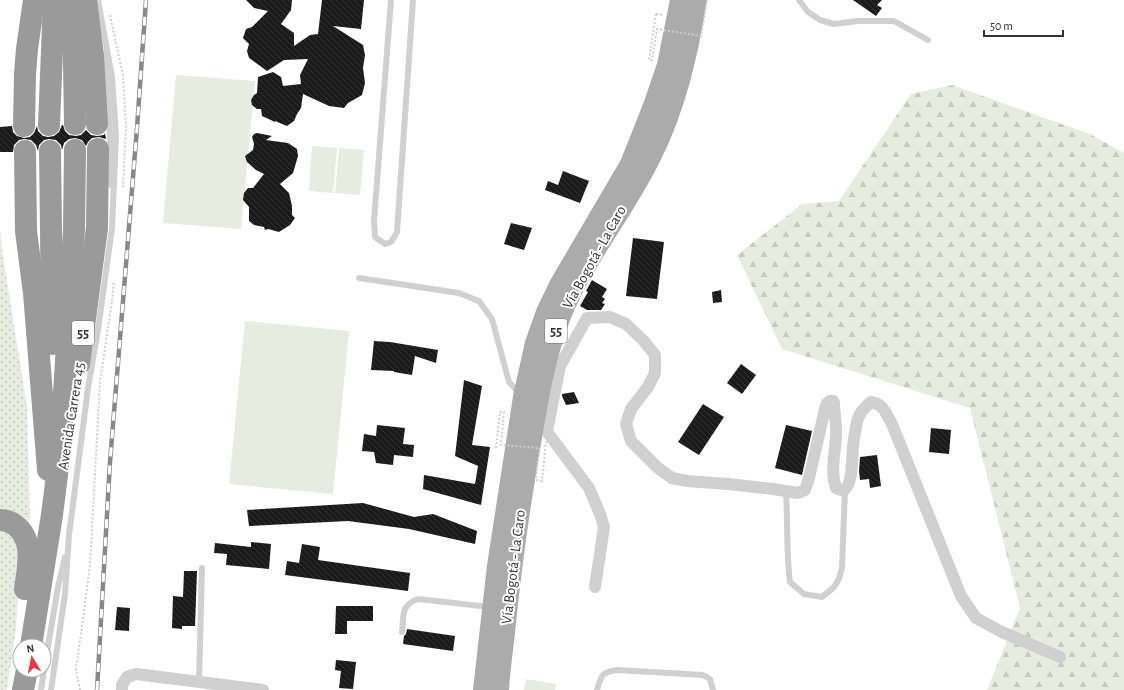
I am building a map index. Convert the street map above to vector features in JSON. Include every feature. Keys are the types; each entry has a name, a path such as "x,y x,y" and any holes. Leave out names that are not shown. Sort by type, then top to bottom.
{"highway":[{"path":"24,126 26,55 34,0"},
{"path":"49,125 54,0"},
{"path":"73,0 75,124"},
{"path":"86,0 93,56 97,124"},
{"name":"Avenida Carrera 45","path":"52,515 68,444 97,228 98,149"},
{"name":"Avenida Carrera 45","path":"32,638 52,515 61,443 74,229 75,150"},
{"name":"Avenida Carrera 45","path":"25,151 26,230 34,293 52,515"},
{"name":"Avenida Carrera 45","path":"50,151 52,515"},
{"path":"0,520 12,523 20,529 25,537 28,548 29,562 24,603 22,638"},
{"path":"22,678 23,690"},
{"path":"23,690 25,678"}],"main road":[{"name":"Vía Bogotá - La Caro","path":"483,690 497,566 523,397 535,343 546,312 558,285 630,164 644,130 667,65 680,0"},
{"name":"Vía Bogotá - La Caro","path":"499,690 509,594 524,483 543,430 544,374 550,350 571,294 584,269 639,179 663,130 677,93 689,43 697,0"}],"street":[{"path":"595,587 604,527 600,514 589,488 543,430 560,366 587,318 610,318 626,324 635,331 654,355 655,372 648,387 631,409 626,424 631,441 658,468 672,478 687,481 728,484 798,493 805,490 827,403 830,400 834,403 836,429 833,474 834,482 836,488 840,490 845,489 851,472 853,446 859,417 866,406 872,402 878,403 883,408 892,424 961,596 976,618 1002,632 1060,658"},
{"path":"122,690 122,685 127,677 136,674 263,690"}],"lane":[{"path":"51,690 65,594 69,535 88,388 98,330 112,228 116,136 112,77 98,0"},
{"path":"391,0 374,221 375,237 385,244 392,242 397,232 413,0"},
{"path":"798,0 808,12 820,20 834,24 858,21 894,21 928,40"},
{"path":"359,278 459,293 479,301 492,320 509,382 523,397"},
{"path":"786,491 788,518 788,565 790,582 804,594 822,597 834,587 839,580 842,568 845,489"},
{"path":"49,638 69,535"},
{"path":"199,682 202,568"},
{"path":"402,632 404,608 409,602 418,599 492,607"},
{"path":"597,690 601,677 605,672 617,670 703,675 710,679 713,690"},
{"path":"41,690 43,678"}],"path":[{"path":"656,14 649,60 652,60 657,29 701,36 707,0"},
{"path":"496,448 500,412 504,412 501,444 539,448 536,480 542,481 543,430"}],"green space":[{"path":"176,75 255,81 241,229 163,223"},
{"path":"952,85 1090,134 1124,153 1124,690 987,690 1020,608 970,408 782,349 737,255 802,204 839,201 911,94"},
{"path":"312,146 337,148 333,193 309,191"},
{"path":"339,148 364,150 360,195 335,193"},
{"path":"0,230 27,407 30,516 19,579 16,628 15,638 12,638 12,656 7,690 0,690"},
{"path":"245,321 349,331 333,494 229,484"},
{"path":"526,679 556,684 555,690 524,690"}],"building":[{"path":"246,0 292,0 291,10 281,24 294,33 294,46 310,35 318,34 322,0 364,0 361,29 333,26 363,45 365,55 363,68 365,83 362,95 348,103 344,108 329,106 303,94 301,108 294,121 287,126 262,116 261,109 257,109 252,105 251,100 257,93 258,77 273,72 281,77 283,86 301,84 300,75 308,59 284,60 267,71 249,58 247,51 249,44 243,38 246,29 252,27 268,11 254,8"},
{"path":"853,0 882,0 877,5 882,8 876,16"},
{"path":"62,125 69,135 81,135 86,130 91,135 97,136 104,135 105,133 106,139 99,137 92,138 86,146 82,140 75,138 69,139 64,143 62,150 61,145 56,140 49,139 44,140 39,145 38,151 36,145 31,140 24,139 19,140 14,145 13,152 0,152 0,127 12,126 13,132 17,136 24,138 30,137 34,133 37,126 38,131 43,136 54,136 59,132"},
{"path":"257,133 272,136 266,140 288,143 297,149 298,156 293,173 280,184 289,193 292,206 292,215 295,218 290,225 279,232 268,229 265,230 264,227 254,225 249,221 249,207 243,200 244,193 248,188 253,188 264,174 256,170 247,162 245,156 253,150 254,144 252,137"},
{"path":"563,171 589,181 580,203 545,190 548,181 558,185"},
{"path":"511,223 532,228 524,250 504,244"},
{"path":"633,238 664,242 657,299 626,296"},
{"path":"592,280 607,289 602,297 605,299 602,303 605,304 601,310 587,310 580,306 588,292 586,291"},
{"path":"721,290 722,302 713,303 712,292"},
{"path":"374,341 390,342 438,350 436,363 415,356 412,375 394,371 371,370"},
{"path":"741,364 756,375 742,394 727,383"},
{"path":"464,380 482,386 472,445 490,447 481,505 423,489 424,475 475,484 478,466 455,456"},
{"path":"574,392 579,403 566,405 562,394"},
{"path":"703,404 724,417 699,455 678,442"},
{"path":"377,425 405,428 403,444 414,445 413,457 394,455 393,465 376,463 374,452 362,451 364,434 376,436"},
{"path":"786,425 812,431 802,475 775,468"},
{"path":"931,428 951,430 949,454 929,452"},
{"path":"877,455 881,486 870,488 869,479 860,480 860,457"},
{"path":"363,503 414,517 433,514 477,531 475,544 409,529 348,521 249,526 247,510"},
{"path":"251,542 271,544 269,569 226,565 227,554 214,553 215,543 251,547"},
{"path":"302,544 320,547 318,560 410,573 408,591 285,575 287,561 299,563"},
{"path":"184,571 197,571 195,626 182,626 182,629 172,628 173,596 183,597"},
{"path":"336,606 373,606 373,621 347,621 347,634 335,634"},
{"path":"117,607 130,608 129,631 115,630"},
{"path":"407,629 455,636 453,651 403,644"},
{"path":"336,660 356,662 353,689 339,688 341,671 335,670"}],"railway":[{"path":"97,690 110,462 146,0"}]}
